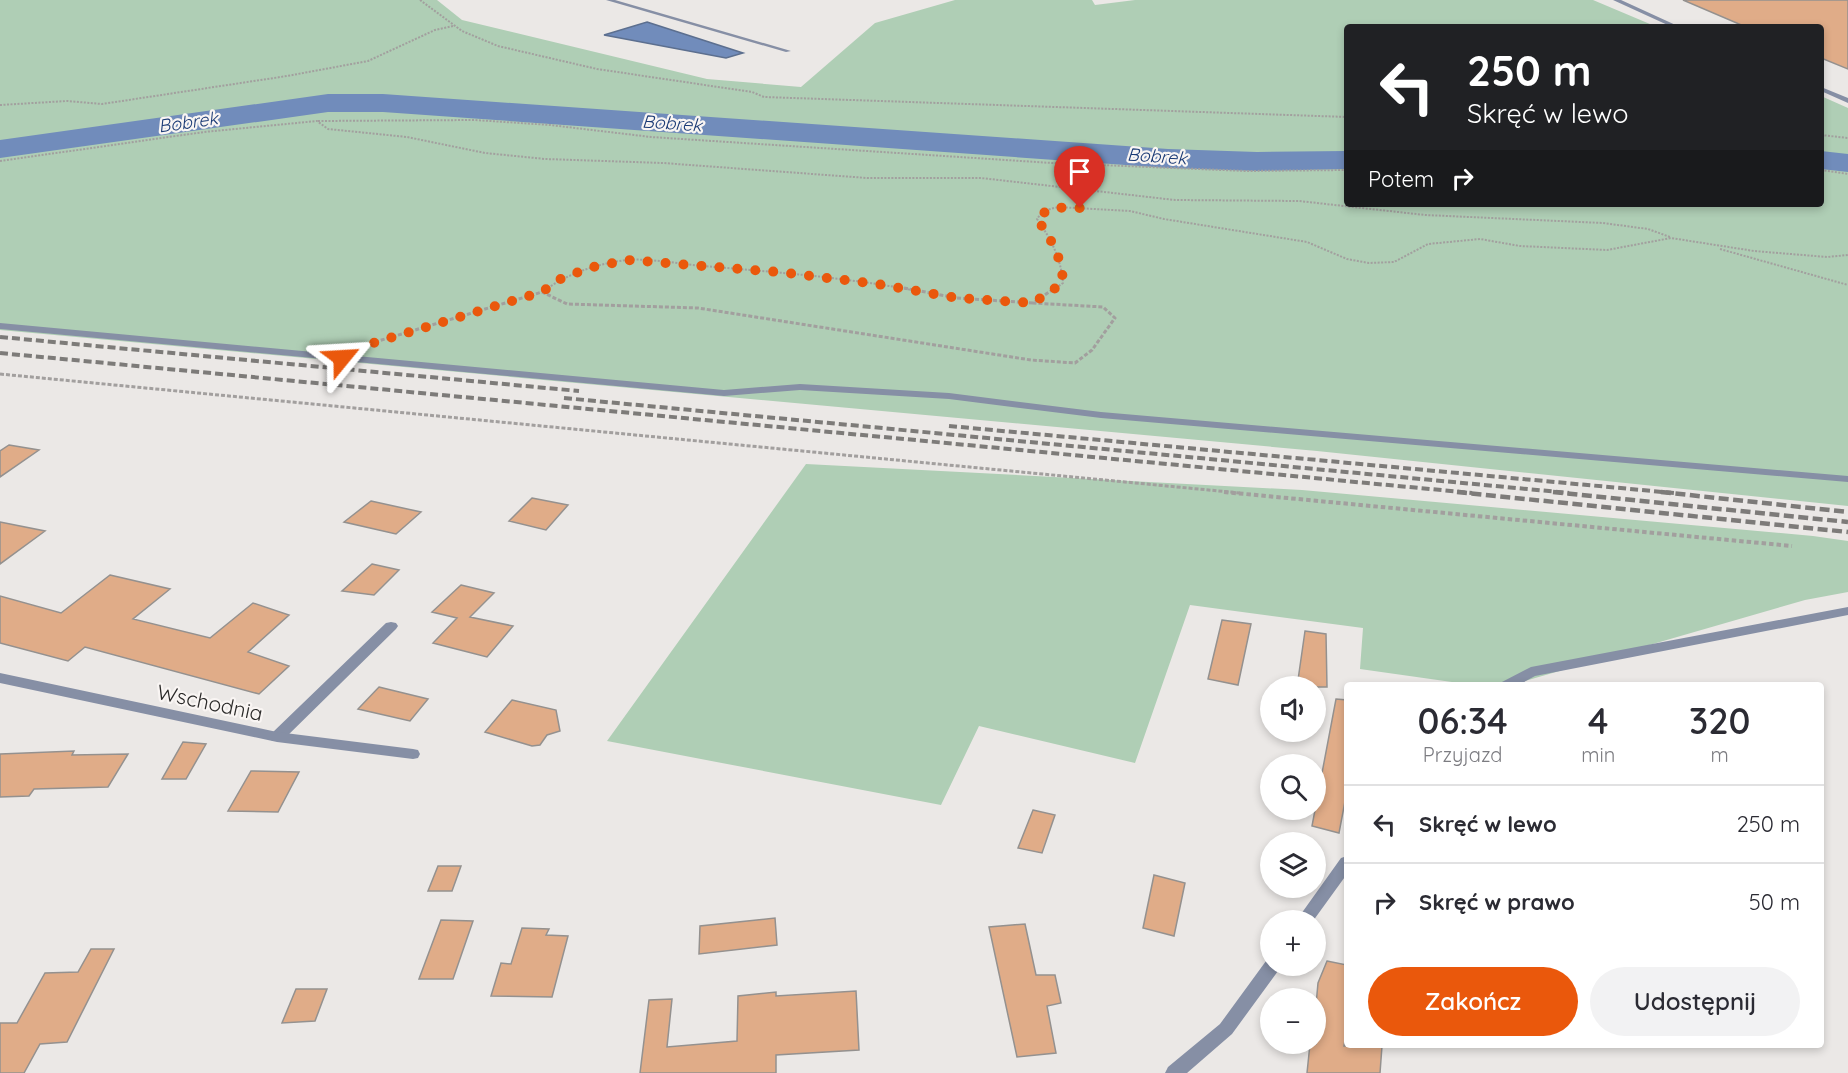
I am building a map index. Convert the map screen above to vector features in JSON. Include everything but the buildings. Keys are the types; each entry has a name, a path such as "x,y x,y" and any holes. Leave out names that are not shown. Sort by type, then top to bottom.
{"street":[{"path":"609,0 788,51"},
{"path":"1616,0 1670,24"},
{"path":"1824,90 1848,101"},
{"path":"0,326 724,393 800,387 949,396 1101,415 1848,479"},
{"path":"1512,682 1531,672 1848,611"},
{"path":"276,738 392,626"},
{"name":"Wschodnia","path":"0,678 276,738 413,754"},
{"path":"1312,910 1344,866"},
{"path":"1174,1073 1226,1029 1265,976"}],"path":[{"path":"420,0 454,26 498,46 597,69 752,92 764,97 1344,117"},
{"path":"0,105 67,101 102,104 287,76 368,61 435,30 454,26"},
{"path":"0,161 204,132 317,121 394,119 475,120 651,137 1052,162 1246,171 1344,170"},
{"path":"317,121 328,129 407,137 485,153 545,159 663,164 867,178 981,178 1175,200 1299,201 1344,206"},
{"path":"1824,135 1848,138"},
{"path":"1824,170 1848,174"},
{"path":"1033,303 1063,283 1063,270 1054,243 1037,219 1043,212 1058,207 1130,212 1307,242 1347,258 1370,263 1394,262 1428,244 1449,241 1480,239 1520,246 1607,250 1671,238"},
{"path":"1353,207 1425,215 1603,223 1648,229 1671,238 1710,246 1848,285"},
{"path":"1710,246 1827,256 1848,255"},
{"path":"342,358 357,348 542,292 562,278 593,267 628,260 778,272 877,284 957,298 1103,307 1115,318 1092,350 1075,363 1031,360 698,308 567,304 542,292"},
{"path":"0,374 1791,546"}],"green space":[{"path":"0,0 437,0 462,20 707,79 801,87 875,23 955,0 1092,0 1095,5 1135,0 1593,0 1650,24 1344,24 1344,207 1824,207 1824,97 1848,108 1848,506 1317,451 0,330"},
{"path":"806,464 1302,490 1848,541 1848,592 1805,600 1521,682 1452,682 1360,669 1363,628 1190,605 1135,763 979,726 941,805 607,741"}],"water":[{"path":"647,22 743,53 726,58 604,35"}],"waterway":[{"name":"Bobrek","path":"0,149 328,103 383,103 1168,158 1257,162 1344,160"},
{"name":"Bobrek","path":"1824,160 1848,163"}],"railway":[{"path":"0,337 579,391"},
{"path":"0,353 1472,493"},
{"path":"564,398 1569,493"},
{"path":"949,426 1674,493"},
{"path":"1457,492 1848,532"},
{"path":"1553,492 1848,522"},
{"path":"1661,492 1848,512"}],"route":[{"path":"342,358 357,348 384,339 542,292 562,278 593,267 628,260 778,272 877,284 957,298 1033,303 1063,283 1063,270 1054,243 1037,219 1043,212 1058,207 1080,208"}]}
